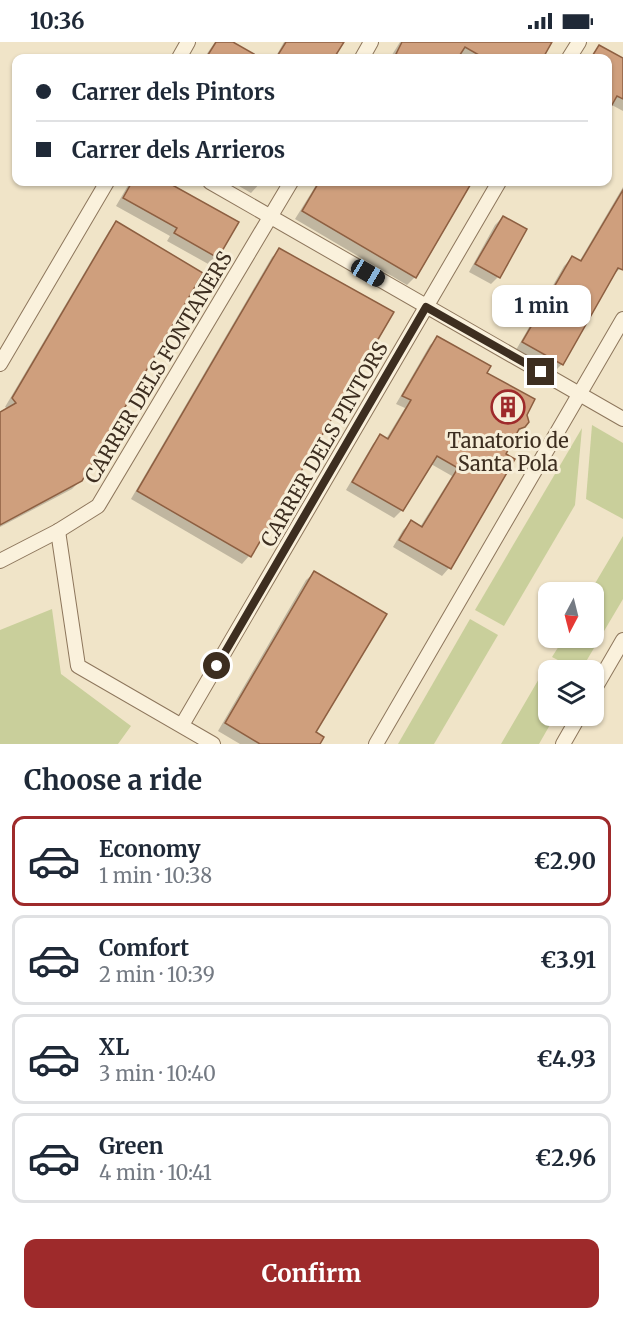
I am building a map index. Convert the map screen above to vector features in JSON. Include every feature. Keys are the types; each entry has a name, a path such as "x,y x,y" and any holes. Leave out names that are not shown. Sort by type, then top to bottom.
{"lane":[{"path":"0,364 105,186"},
{"path":"217,186 623,419"},
{"name":"CARRER DELS FONTANERS","path":"0,561 58,531 98,506 289,186"},
{"name":"CARRER DELS PINTORS","path":"182,725 497,186"},
{"path":"376,744 623,319"},
{"path":"58,531 78,666 213,744"},
{"path":"604,673 623,640"},
{"path":"563,744 573,726"}],"green space":[{"path":"592,425 623,443 623,519 586,499"},
{"path":"582,428 575,505 504,626 475,610"},
{"path":"623,536 623,599 604,631 604,582 596,582"},
{"path":"52,609 61,674 131,726 118,744 0,744 0,630"},
{"path":"470,619 498,635 434,744 398,744"},
{"path":"558,648 594,648 587,660 558,660 552,657"},
{"path":"538,680 538,726 549,726 539,744 501,744"}],"building":[{"path":"216,42 233,42 254,54 208,54"},
{"path":"286,42 344,42 336,54 278,54"},
{"path":"402,42 552,42 545,54 477,54 465,47 461,54 396,54"},
{"path":"599,45 623,58 623,99 617,96 612,105 612,54 593,54"},
{"path":"130,186 174,186 239,222 218,258 174,233 177,228 123,198"},
{"path":"317,186 470,186 416,278 302,211"},
{"path":"623,190 623,270 618,268 563,365 522,342 572,256 581,261"},
{"path":"503,216 527,229 500,278 475,264"},
{"path":"116,221 203,273 82,481 0,525 0,412 16,403 12,398"},
{"path":"279,248 394,312 251,557 137,491"},
{"path":"437,336 491,366 487,373 535,399 527,415 529,422 525,427 519,429 506,454 515,459 451,569 399,540 411,520 422,527 458,468 437,456 403,511 352,482 380,434 388,439 411,400 402,396"},
{"path":"314,571 387,614 316,732 324,737 320,744 260,744 225,723"}],"place":[{"name":"Tanatorio de Santa Pola","path":"508,407"}],"route":[{"path":"217,666 426,307 541,372"}]}
